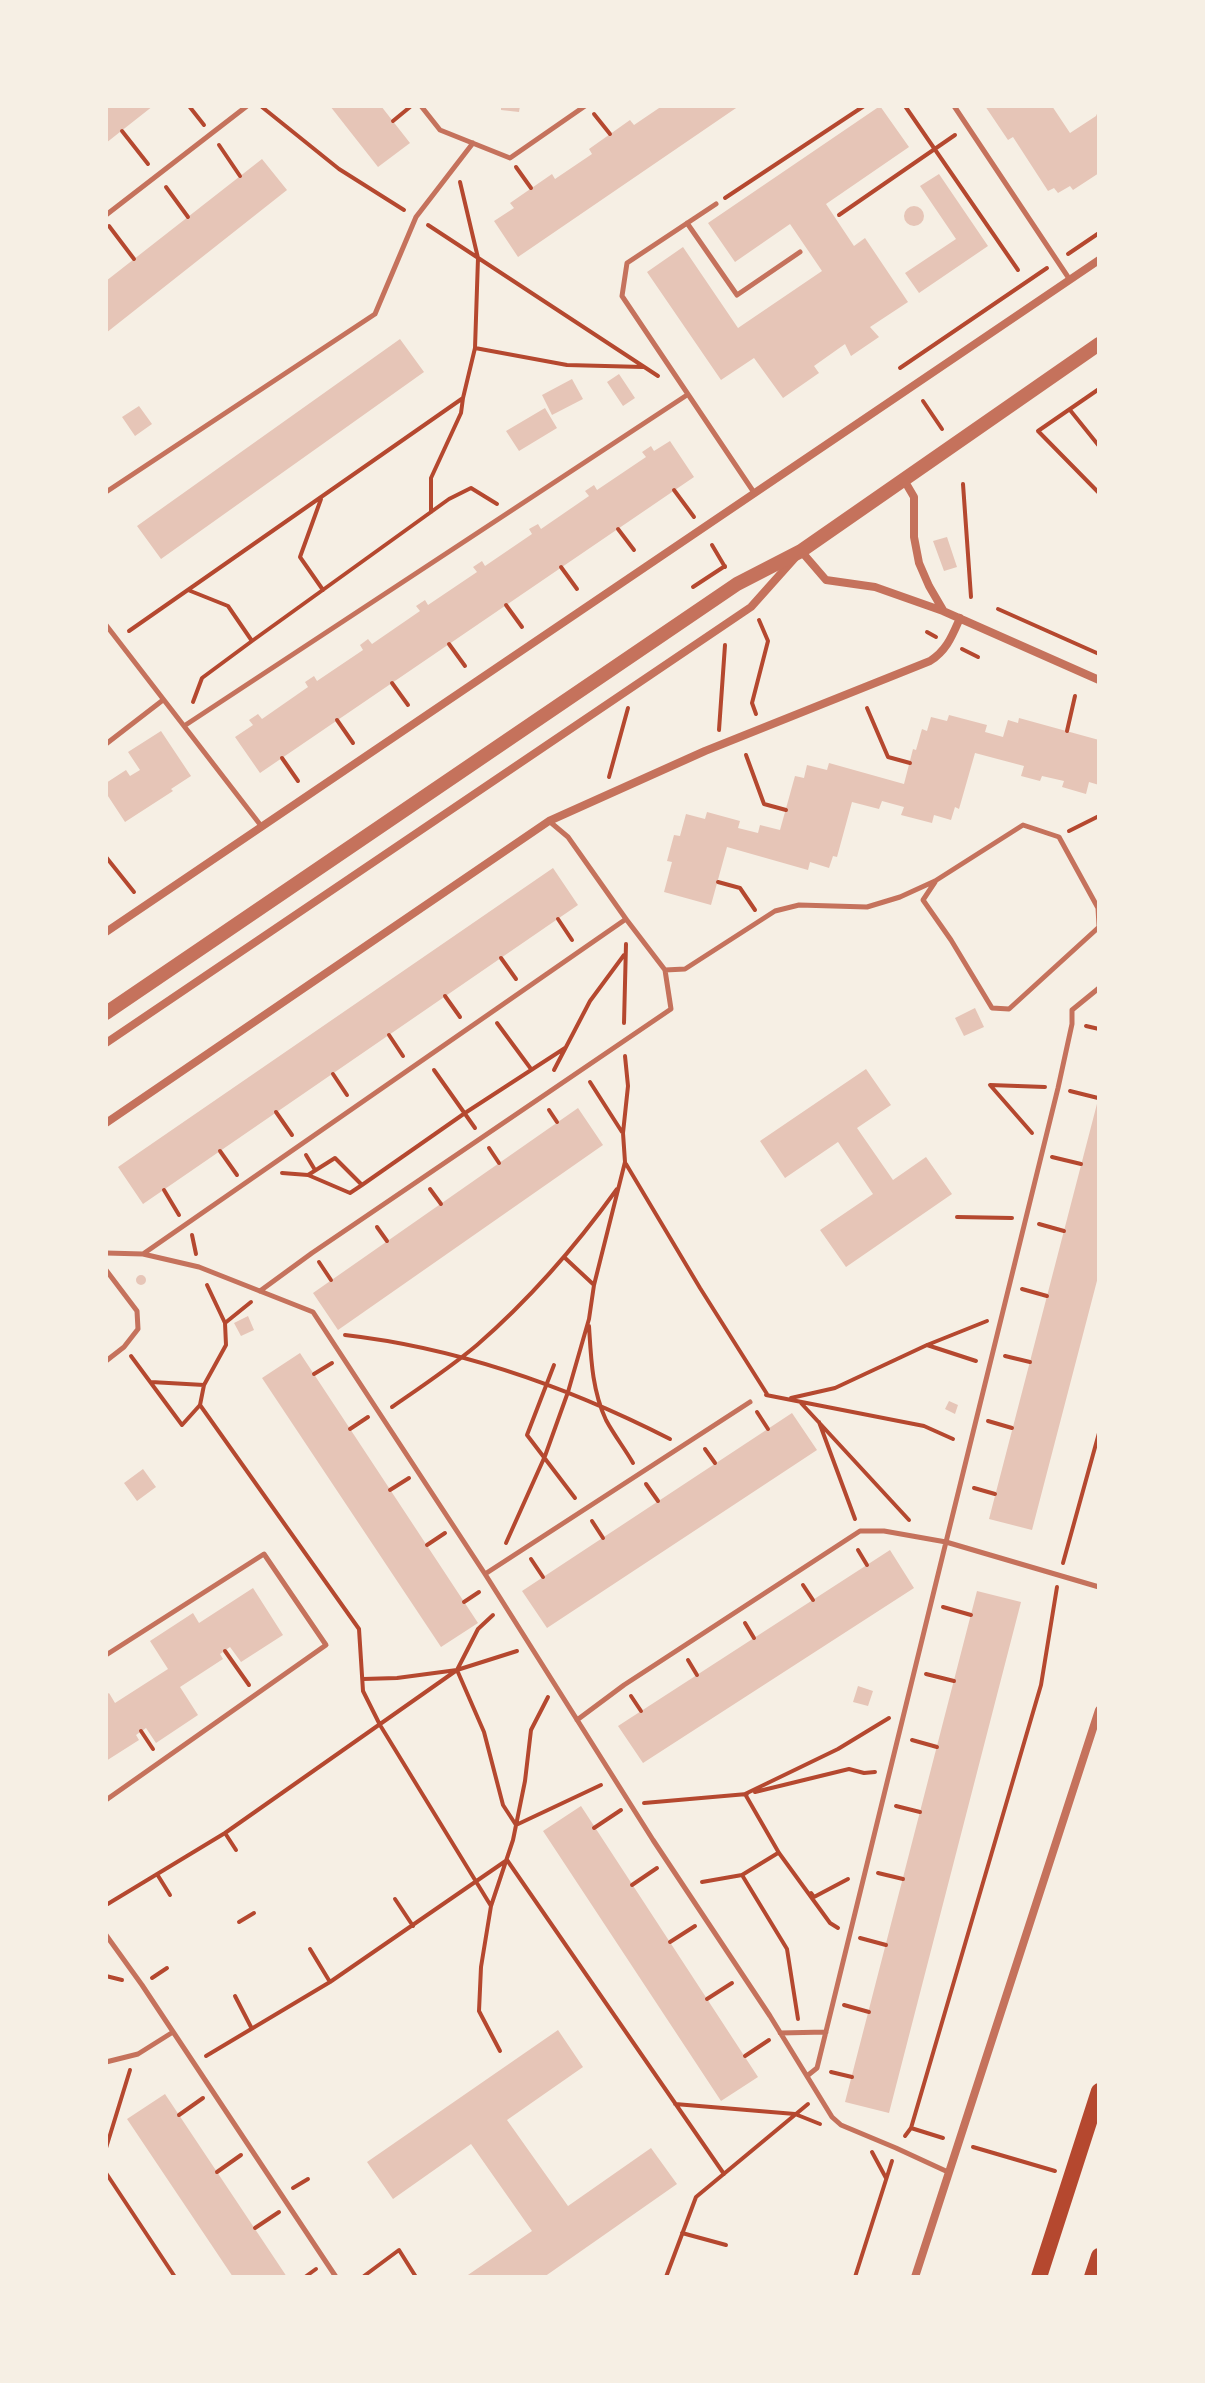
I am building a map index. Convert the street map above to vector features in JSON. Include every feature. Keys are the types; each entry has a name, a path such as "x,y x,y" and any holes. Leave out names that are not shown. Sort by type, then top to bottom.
{"main road":[{"path":"1039,2277 1099,2091"},
{"path":"1092,2277 1099,2256"}],"street":[{"path":"106,932 1099,260"},
{"path":"106,1013 737,584 801,551 1099,344"},
{"path":"904,480 914,497 914,537 919,563 943,611"},
{"path":"801,551 826,580 875,587 943,611 1099,680"},
{"path":"106,1043 751,607 801,551"},
{"path":"106,1123 549,821 718,746 930,661 942,653 949,643 960,618"},
{"path":"915,2277 1099,1710"}],"lane":[{"path":"106,215 247,106"},
{"path":"421,106 440,130 510,158 587,106"},
{"path":"954,106 1070,280"},
{"path":"106,492 375,314 416,217 473,143"},
{"path":"716,204 627,263 622,296 755,495"},
{"path":"687,223 737,295 800,252"},
{"path":"184,726 687,395"},
{"path":"106,625 262,827"},
{"path":"106,744 163,700"},
{"path":"260,1291 671,1009 665,970 568,837 549,821"},
{"path":"665,970 685,969 775,911 799,905 867,907 900,897 935,881 1023,825 1059,837 1098,908 1099,927 1009,1009 992,1008 923,900 935,881"},
{"path":"143,1254 626,919"},
{"path":"807,2076 817,2068 826,2032 1058,1088 1072,1024 1072,1010 1099,988"},
{"path":"106,1253 143,1254 199,1267 313,1312 485,1574 832,2117 841,2125 948,2172"},
{"path":"106,1270 137,1311 138,1329 124,1347 106,1361"},
{"path":"485,1574 750,1402"},
{"path":"577,1720 634,1679 860,1531 884,1531 946,1542 1099,1587"},
{"path":"106,1655 264,1554 326,1645 106,1800"},
{"path":"106,1935 336,2277"},
{"path":"106,2054 108,2061 138,2054 173,2032"},
{"path":"780,2033 826,2032"}],"path":[{"path":"189,106 240,176"},
{"path":"260,106 339,169 687,395"},
{"path":"393,121 412,106"},
{"path":"587,106 610,134"},
{"path":"716,204 864,106"},
{"path":"905,106 1018,270"},
{"path":"839,215 966,127"},
{"path":"122,131 188,217"},
{"path":"510,158 531,188"},
{"path":"431,512 431,478 461,413 475,348 478,258 456,165"},
{"path":"106,222 134,259"},
{"path":"900,368 1099,233"},
{"path":"475,348 567,365 644,367"},
{"path":"1099,389 1038,431 1099,493"},
{"path":"117,639 463,398"},
{"path":"923,401 942,429"},
{"path":"1070,410 1099,446"},
{"path":"963,484 971,597"},
{"path":"184,726 202,678 449,499 471,488 510,512"},
{"path":"674,490 695,520"},
{"path":"321,497 300,557 323,590"},
{"path":"618,529 634,550"},
{"path":"712,545 730,573"},
{"path":"693,587 725,566"},
{"path":"561,567 577,589"},
{"path":"188,590 228,606 252,641"},
{"path":"506,605 522,627"},
{"path":"998,609 1099,654"},
{"path":"758,618 768,641 752,703 758,718"},
{"path":"449,644 465,666"},
{"path":"713,653 725,645 718,746"},
{"path":"392,683 408,705"},
{"path":"1067,731 1075,696"},
{"path":"604,795 628,708"},
{"path":"867,708 888,757 910,763"},
{"path":"337,720 353,743"},
{"path":"746,755 764,804 786,810"},
{"path":"282,758 298,781"},
{"path":"1059,837 1099,816"},
{"path":"106,857 134,892"},
{"path":"718,882 740,888 761,920"},
{"path":"558,919 580,951"},
{"path":"496,1567 545,1456 568,1392 589,1319 594,1285 625,1162 623,1133 628,1086 623,1042 626,919"},
{"path":"541,1098 590,1001 625,953"},
{"path":"501,958 523,990"},
{"path":"445,996 468,1028"},
{"path":"497,1023 531,1069"},
{"path":"389,1035 411,1068"},
{"path":"362,1185 335,1158 308,1175 350,1193 362,1185 465,1113 565,1048"},
{"path":"426,1057 482,1138"},
{"path":"583,1070 623,1133"},
{"path":"333,1074 355,1106"},
{"path":"1044,1146 990,1085 1058,1088 1098,1098"},
{"path":"276,1112 299,1145"},
{"path":"220,1151 242,1184"},
{"path":"1042,1154 1081,1164"},
{"path":"625,1162 767,1394 924,1426 953,1439"},
{"path":"350,1429 461,1357 503,1321 545,1279 619,1187"},
{"path":"124,1347 182,1425 200,1405 204,1385 226,1345 225,1323 199,1267 187,1223 164,1190"},
{"path":"957,1217 1026,1219 1064,1231"},
{"path":"312,1253 331,1280"},
{"path":"564,1257 594,1285"},
{"path":"1009,1286 1047,1296"},
{"path":"225,1323 248,1306"},
{"path":"791,1398 835,1388 987,1321 1003,1311"},
{"path":"589,1319 594,1384 600,1406 639,1474"},
{"path":"327,1333 381,1339 461,1357 547,1384 683,1446"},
{"path":"927,1345 990,1365"},
{"path":"993,1352 1030,1362"},
{"path":"314,1374 342,1356"},
{"path":"554,1365 527,1435 603,1538"},
{"path":"151,1382 204,1385"},
{"path":"799,1402 928,1540"},
{"path":"200,1405 359,1629 363,1691 380,1725 491,1906"},
{"path":"976,1419 1012,1428"},
{"path":"818,1420 860,1531"},
{"path":"855,2277 896,2148 911,2128 1041,1685 1059,1575 1099,1433"},
{"path":"390,1490 418,1472"},
{"path":"960,1485 995,1494"},
{"path":"524,1548 543,1577"},
{"path":"931,1604 971,1615"},
{"path":"106,1905 225,1833 457,1670 478,1629 504,1605"},
{"path":"363,1679 457,1670 531,1647"},
{"path":"225,1651 256,1695"},
{"path":"457,1670 484,1732 503,1805 516,1825"},
{"path":"914,1671 954,1681"},
{"path":"500,2051 479,2011 481,1967 491,1906 516,1825 531,1730 554,1684"},
{"path":"745,1794 838,1749 905,1708"},
{"path":"141,1731 161,1762"},
{"path":"898,1737 937,1747"},
{"path":"594,1828 630,1804 745,1794 849,1769 864,1773 890,1771"},
{"path":"516,1825 614,1779"},
{"path":"745,1794 779,1853 830,1923 849,1935 886,1945"},
{"path":"882,1802 920,1812"},
{"path":"225,1833 236,1850"},
{"path":"779,1853 814,1897 866,1869 903,1879"},
{"path":"702,1882 742,1875 779,1853"},
{"path":"194,2064 330,1982 507,1860"},
{"path":"507,1860 724,2174"},
{"path":"632,1885 667,1862"},
{"path":"157,1874 170,1895"},
{"path":"742,1875 787,1949 800,2032"},
{"path":"395,1899 413,1926"},
{"path":"239,1922 254,1913"},
{"path":"670,1942 705,1920"},
{"path":"310,1949 330,1982"},
{"path":"707,1999 743,1976"},
{"path":"235,1996 251,2027"},
{"path":"833,2002 869,2012"},
{"path":"745,2056 780,2033"},
{"path":"106,2148 126,2079 138,2054"},
{"path":"817,2068 852,2077"},
{"path":"179,2115 213,2091"},
{"path":"666,2277 696,2197 819,2094"},
{"path":"675,2104 795,2114"},
{"path":"911,2128 948,2140"},
{"path":"973,2147 1055,2171"},
{"path":"217,2172 251,2148"},
{"path":"106,2173 175,2277"},
{"path":"255,2228 289,2205"},
{"path":"682,2233 726,2245"},
{"path":"364,2276 399,2250 416,2277"}],"building":[{"path":"106,106 153,106 106,143"},
{"path":"330,106 381,106 410,143 378,167"},
{"path":"501,106 520,106 519,112 501,110"},
{"path":"662,106 739,106 518,257 494,221 514,208 510,203 552,174 555,179 592,154 589,149 630,120 634,125"},
{"path":"880,106 909,147 826,204 854,246 865,238 908,302 870,327 879,337 851,356 845,344 814,366 819,373 783,398 754,358 721,380 647,272 683,247 738,328 822,271 790,224 735,262 708,223"},
{"path":"985,106 1052,106 1070,133 1096,116 1099,109 1099,173 1073,190 1070,186 1058,193 1054,188 1048,191 1013,137 1008,140"},
{"path":"262,159 287,190 106,333 106,281"},
{"path":"939,174 988,246 919,293 905,273 956,239 920,186"},
{"path":"914,206 921,209 924,216 921,223 914,226 907,223 904,216 907,209"},
{"path":"400,339 424,372 161,559 137,526"},
{"path":"619,374 635,398 623,406 607,382"},
{"path":"572,379 583,399 552,415 542,395"},
{"path":"139,406 152,424 135,436 122,417"},
{"path":"545,408 557,428 519,451 506,431"},
{"path":"670,441 694,477 260,773 235,737 253,725 249,720 258,714 262,719 308,687 305,682 314,676 317,681 363,650 360,645 368,639 372,644 420,611 416,606 425,600 428,605 477,572 473,567 482,561 485,566 532,534 529,529 538,524 541,529 589,496 585,491 594,485 597,490 646,457 642,452 651,446 654,451"},
{"path":"947,537 957,567 944,571 933,541"},
{"path":"949,715 987,725 985,732 1003,737 1008,720 1018,723 1019,718 1099,740 1099,785 1089,782 1086,794 1062,787 1064,781 1042,776 1040,781 1021,776 1024,766 975,753 959,809 955,807 951,820 934,815 932,823 901,815 904,807 882,801 879,809 852,802 837,857 833,856 829,868 810,862 808,870 727,847 711,905 664,892 672,862 667,861 674,835 680,836 686,814 705,819 707,812 740,821 738,828 758,833 760,825 780,830 795,776 804,778 807,765 827,770 829,763 904,784 922,729 927,731 931,717 947,721"},
{"path":"161,731 191,776 125,822 106,793 106,783 126,770 130,776 140,770 128,752"},
{"path":"553,868 578,905 143,1204 118,1167"},
{"path":"975,1008 984,1027 964,1036 955,1018"},
{"path":"866,1069 891,1105 857,1128 893,1180 926,1157 952,1194 846,1267 820,1230 873,1194 838,1142 785,1178 760,1141"},
{"path":"1098,1100 1099,1273 1032,1530 989,1519"},
{"path":"578,1108 603,1145 338,1330 313,1293"},
{"path":"141,1275 146,1280 141,1285 136,1280"},
{"path":"248,1316 254,1330 241,1336 234,1323"},
{"path":"300,1353 478,1623 441,1647 262,1378"},
{"path":"949,1401 958,1405 955,1414 945,1409"},
{"path":"792,1413 817,1450 547,1628 522,1591"},
{"path":"143,1469 156,1487 137,1501 124,1483"},
{"path":"890,1550 914,1588 643,1763 618,1726"},
{"path":"253,1588 283,1635 241,1662 230,1647 220,1654 223,1659 180,1687 198,1715 156,1743 146,1728 136,1735 139,1740 106,1761 106,1695 109,1693 115,1703 168,1669 150,1641 193,1613 199,1623"},
{"path":"977,1591 1021,1602 889,2113 845,2102"},
{"path":"858,1686 873,1691 868,1706 853,1702"},
{"path":"581,1806 758,2077 721,2101 543,1831"},
{"path":"558,2030 583,2067 507,2120 568,2206 651,2148 677,2184 544,2277 465,2277 532,2231 471,2144 393,2199 367,2162"},
{"path":"165,2094 287,2277 233,2277 127,2119"}]}
